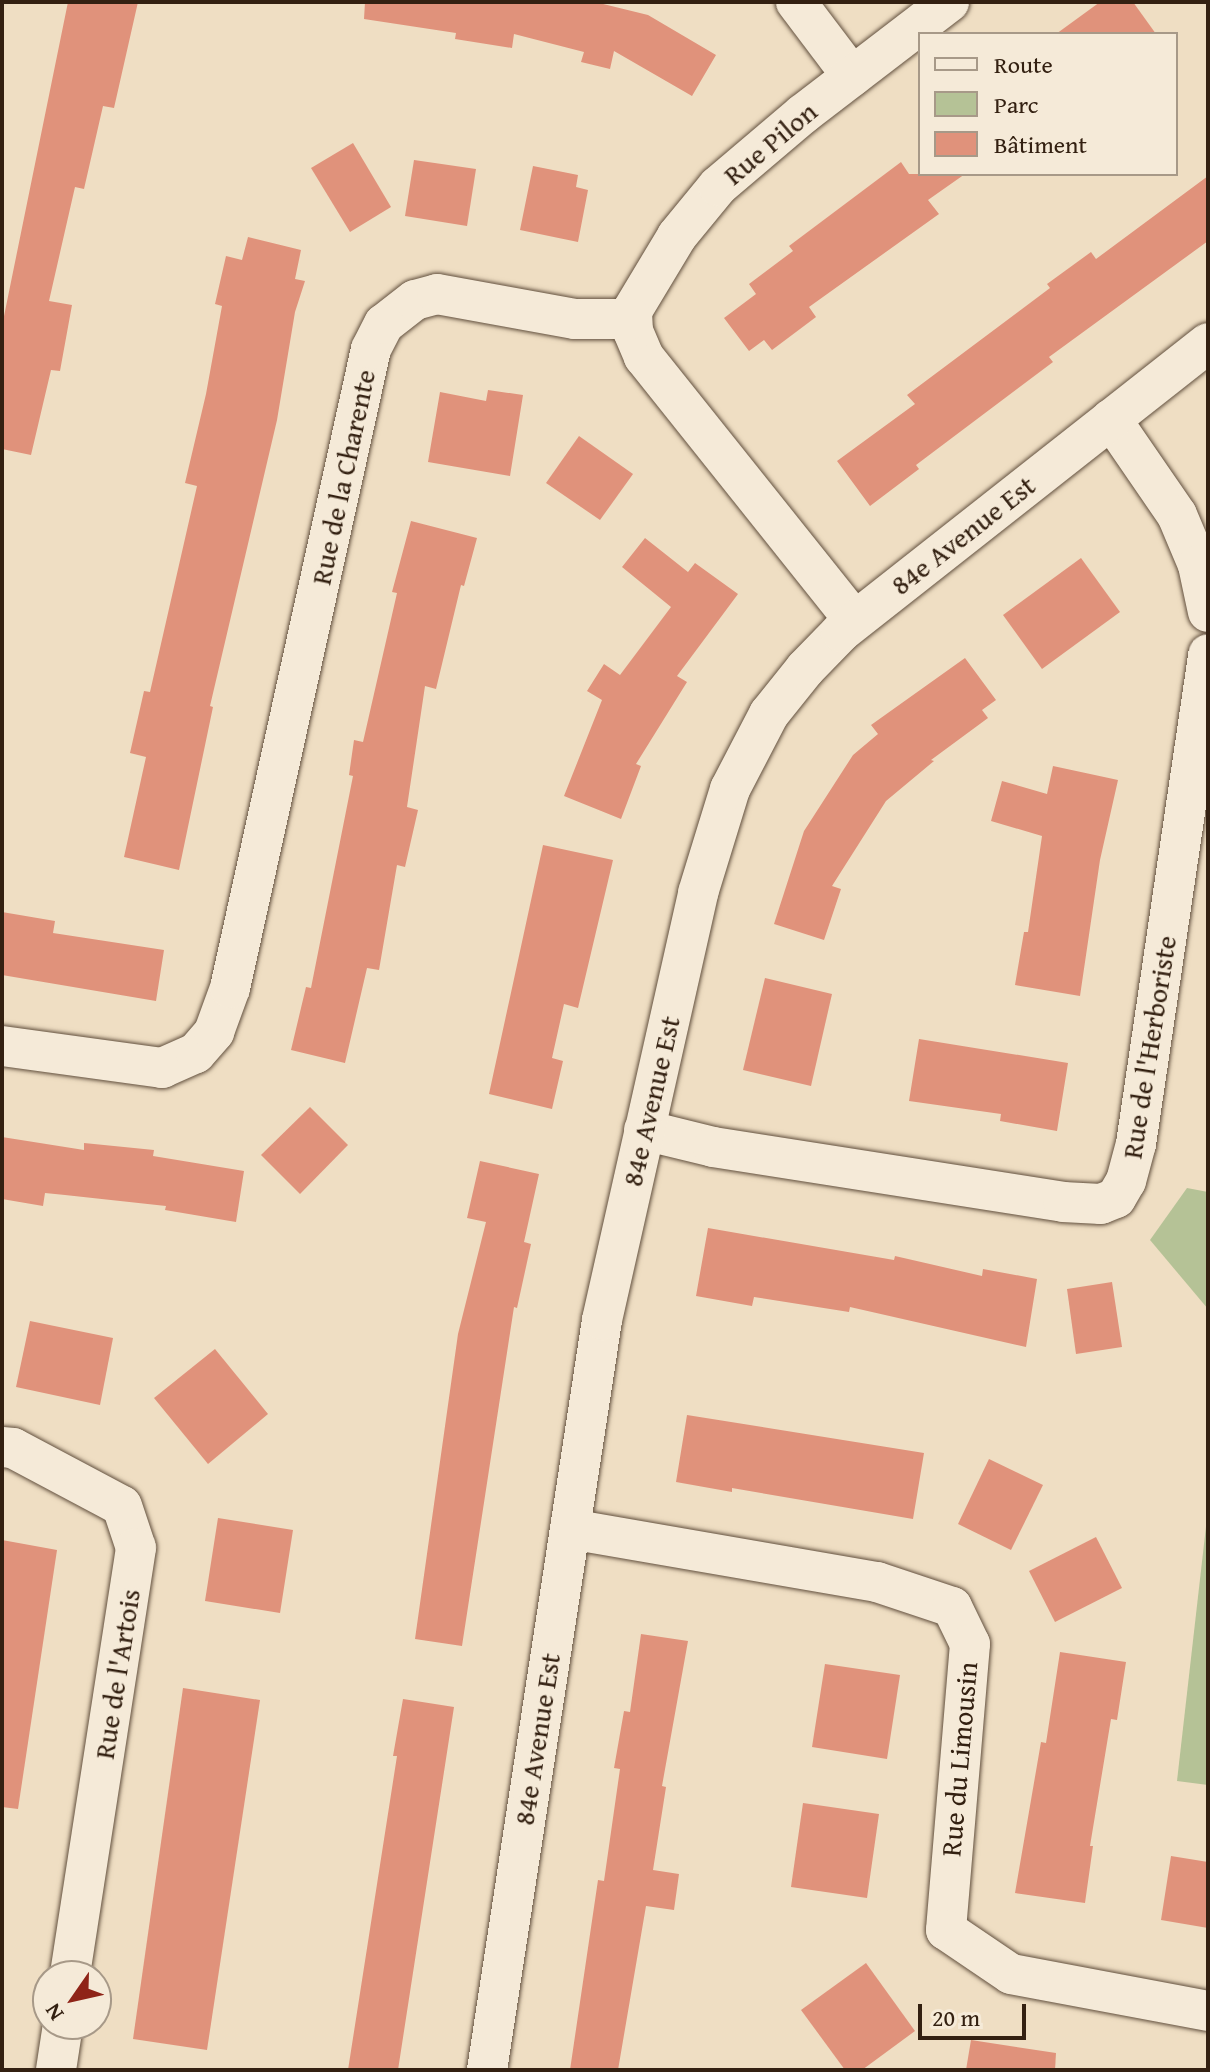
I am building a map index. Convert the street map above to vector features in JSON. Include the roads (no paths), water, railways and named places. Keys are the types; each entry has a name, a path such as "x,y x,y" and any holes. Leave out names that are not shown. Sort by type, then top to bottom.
{"street":[{"path":"796,2 852,76"},
{"name":"Rue Pilon","path":"632,319 636,303 658,262 704,202 755,153 949,2"},
{"name":"Rue de la Charente","path":"2,1046 162,1068 196,1053 214,1032 230,988 371,349 384,324 415,300 437,294 575,319 632,319"},
{"path":"632,319 637,343 649,364 854,620"},
{"name":"84e Avenue Est","path":"487,2070 602,1320 701,881 730,789 755,738 778,703 805,669 854,620 1208,343"},
{"path":"1111,419 1177,515 1198,565 1208,612"},
{"name":"Rue de l'Herboriste","path":"644,1130 713,1147 1063,1202 1101,1204 1116,1198 1126,1181 1136,1144 1208,654"},
{"name":"Rue de l'Artois","path":"2,1447 13,1448 122,1506 136,1548 72,1960"},
{"name":"Rue du Limousin","path":"570,1529 877,1582 952,1607 970,1644 946,1930 1011,1974 1208,2011"},
{"path":"56,2070 61,2040"}]}
